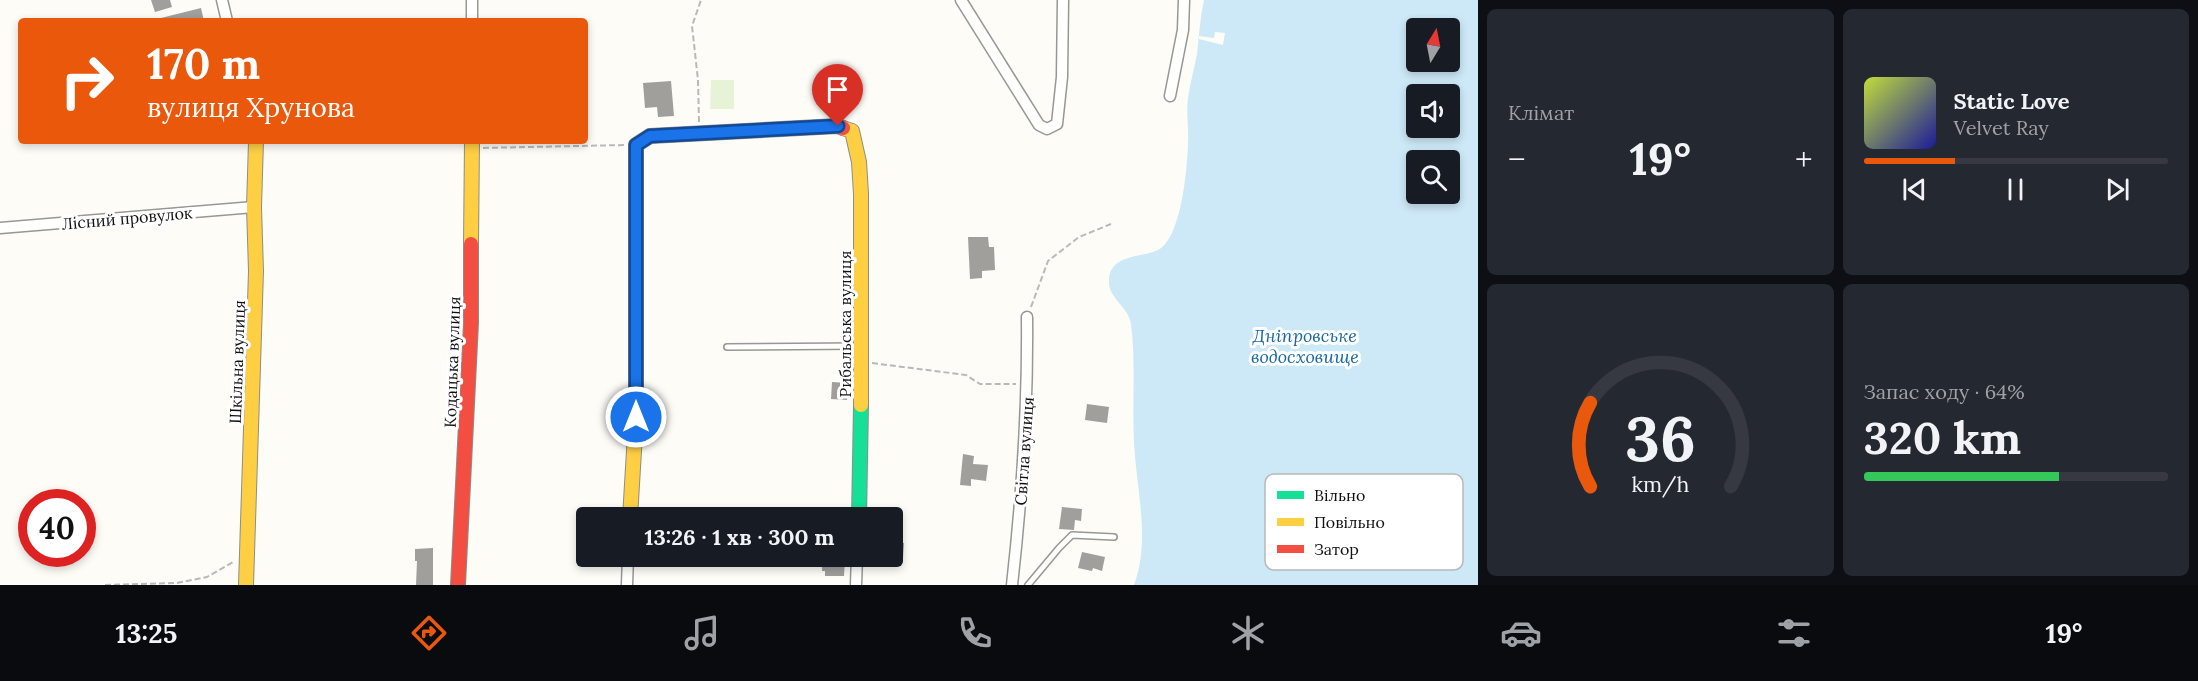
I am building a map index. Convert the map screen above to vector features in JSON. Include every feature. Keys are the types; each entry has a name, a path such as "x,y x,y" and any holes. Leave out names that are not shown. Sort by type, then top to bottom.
{"street":[{"path":"222,0 226,18"},
{"path":"472,0 472,18"},
{"path":"961,0 1039,125 1047,129 1057,124 1062,77 1063,0"},
{"path":"1170,96 1183,30 1184,0"},
{"name":"Рибальська вулиця","path":"699,134 838,126 852,131 858,150 862,183 859,507"},
{"path":"631,507 636,417 636,145 650,136 699,134"},
{"name":"Шкільна вулиця","path":"246,585 256,271 254,207 256,144"},
{"name":"Кодацька вулиця","path":"458,585 471,323 472,144"},
{"name":"Лісний провулок","path":"0,228 254,207"},
{"name":"Світла вулиця","path":"1012,585 1020,511 1028,384 1027,317"},
{"path":"627,585 628,567"},
{"path":"856,585 857,567"}],"lane":[{"path":"727,347 862,346"},
{"path":"1028,585 1072,535 1114,537"}],"path":[{"path":"699,134 698,80 693,26 701,0"},
{"path":"472,144 636,145"},
{"path":"1027,317 1048,261 1079,237 1111,224"},
{"path":"862,362 966,375 980,384 1028,384"},
{"path":"105,585 177,583 207,577 248,555"}],"green space":[{"path":"711,80 734,80 734,109 710,109"}],"water":[{"name":"Дніпровське водосховище","path":"1204,0 1478,0 1478,585 1134,585 1139,568 1142,532 1134,442 1134,368 1131,324 1127,312 1112,292 1109,281 1110,272 1120,261 1158,250 1169,238 1176,223 1185,177 1188,98"}],"pier":[{"path":"1215,32 1225,33 1223,45 1199,39 1199,36 1214,38"}],"building":[{"path":"151,0 170,0 172,7 155,12"},
{"path":"201,8 203,18 161,18"},
{"path":"671,81 674,116 658,117 657,107 645,108 643,83"},
{"path":"968,237 988,237 989,247 994,247 995,270 982,271 982,278 970,279"},
{"path":"832,382 849,383 847,400 831,399"},
{"path":"1087,404 1109,407 1107,423 1085,420"},
{"path":"963,454 974,456 973,464 988,465 986,481 971,479 971,486 960,485"},
{"path":"1062,507 1082,509 1081,521 1075,520 1074,530 1059,529"},
{"path":"433,548 433,585 416,585 415,549"},
{"path":"1082,552 1105,557 1102,571 1093,568 1092,571 1078,568"},
{"path":"822,567 845,567 844,576 825,576 825,571 822,571"}],"traffic: fast":[{"path":"859,507 861,405"}],"traffic: slow":[{"path":"843,128 852,131 859,162 861,405"},
{"path":"246,585 256,271 254,207 256,144"},
{"path":"471,244 472,144"},
{"path":"631,507 636,417 636,196"}],"traffic: jam":[{"path":"636,196 636,145 650,136 838,126 843,128"},
{"path":"458,585 471,323 471,244"}],"route":[{"path":"636,417 636,145 650,136 838,126"}]}
